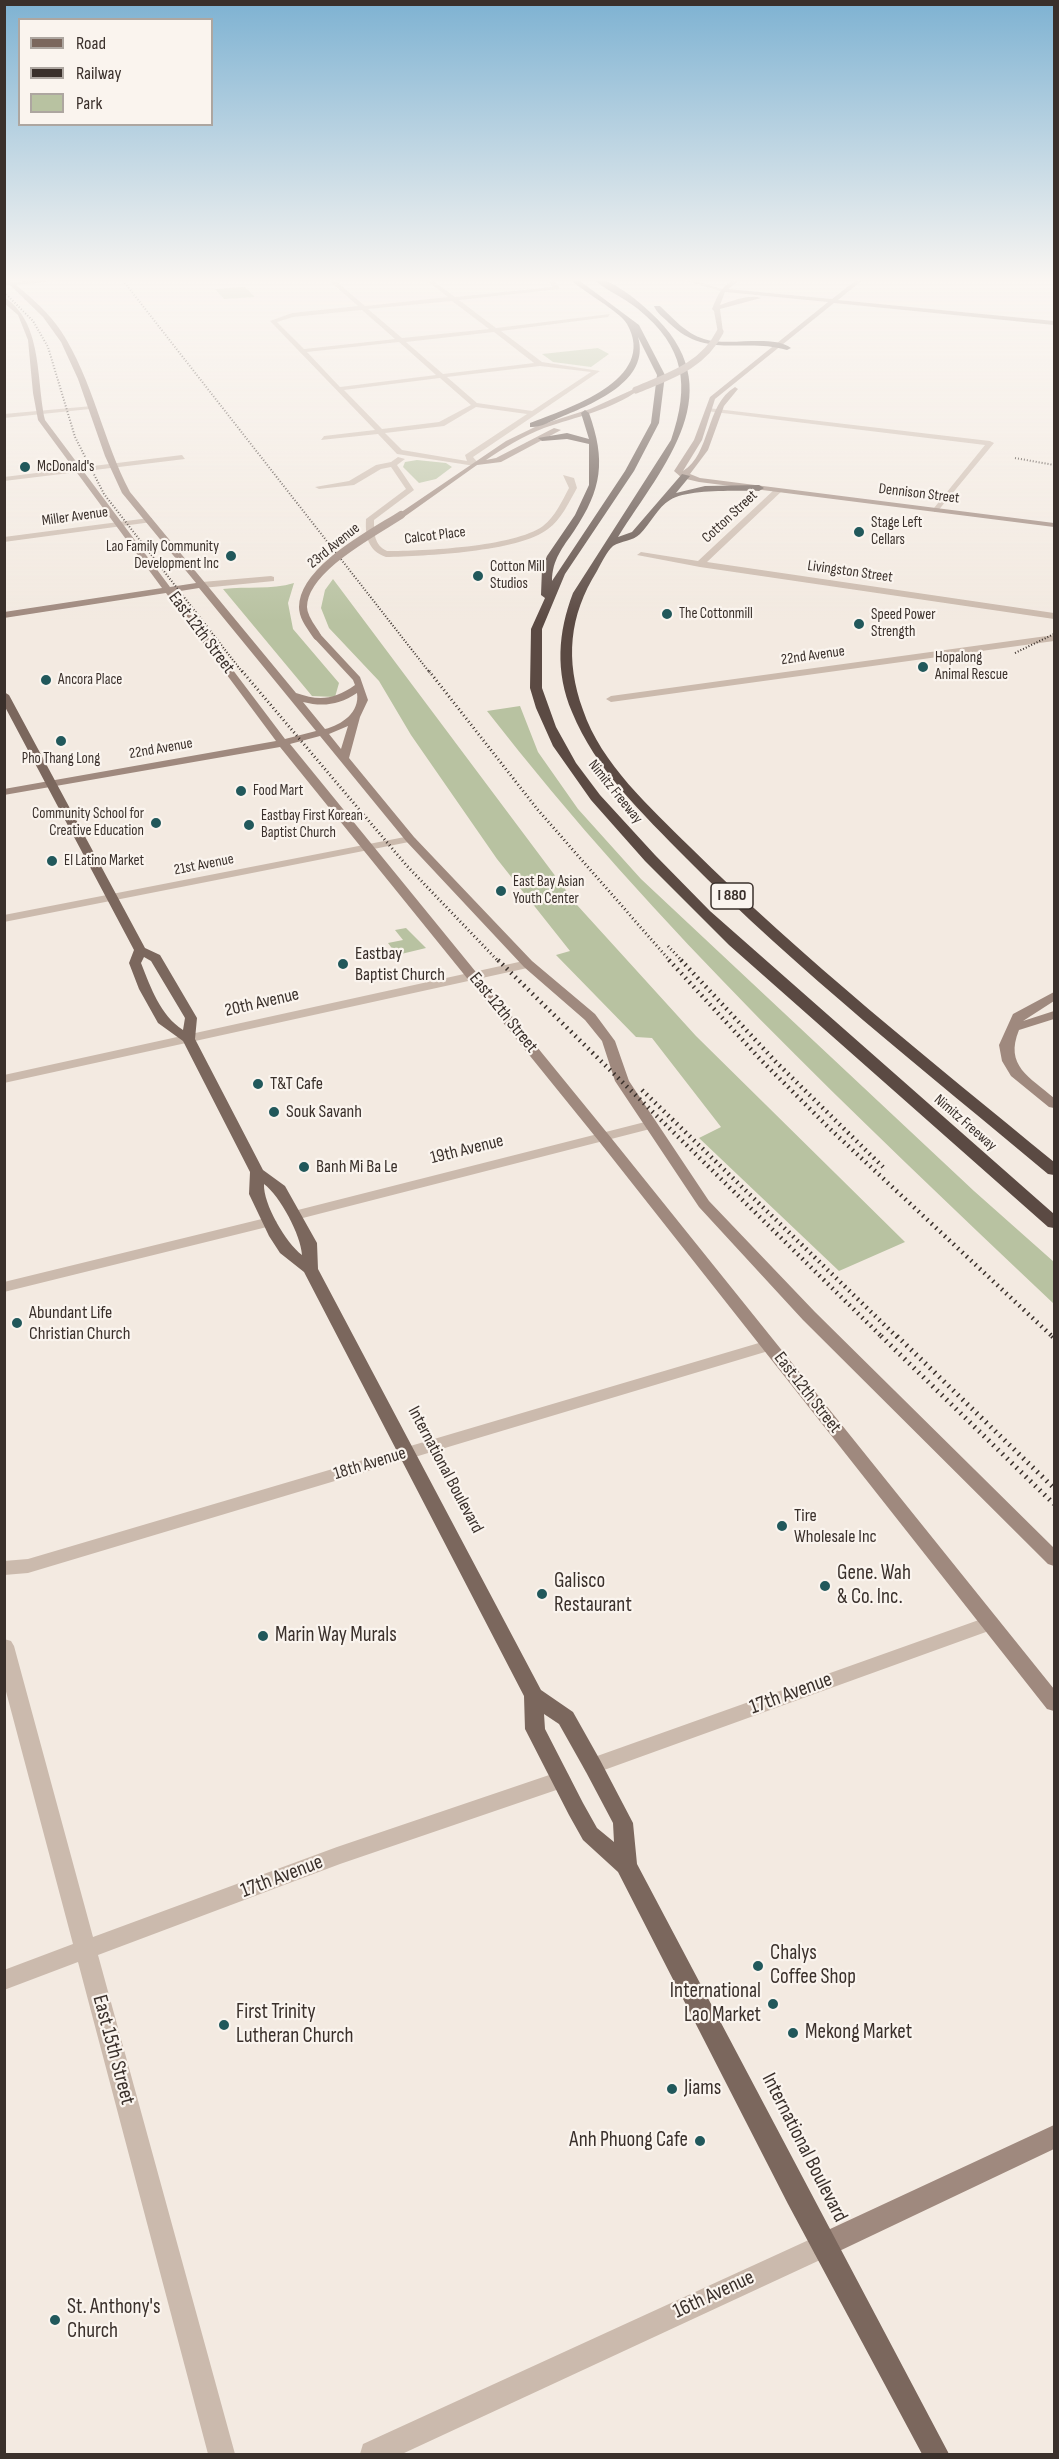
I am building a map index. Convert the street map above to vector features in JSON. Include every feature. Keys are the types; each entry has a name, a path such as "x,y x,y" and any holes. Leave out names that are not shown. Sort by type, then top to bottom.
{"highway":[{"path":"531,429 604,393"},
{"name":"Nimitz Freeway","path":"663,393 660,408 640,453 566,563 545,600 533,642 532,664 537,693 558,744 597,798 647,856 720,929 1054,1223"},
{"name":"Nimitz Freeway","path":"688,393 688,404 678,433 611,544 578,593 569,616 564,645 565,669 576,709 600,753 650,813 757,919 1054,1170"},
{"path":"545,600 547,568 552,556 580,515 594,485 591,442 593,437 585,413"},
{"path":"542,438 567,436 591,442"},
{"path":"611,544 635,534 685,476"},
{"path":"668,497 705,489 759,488"}],"main road":[{"name":"East 12th Street","path":"37,393 39,412 51,434 81,470 118,524 283,743 603,1137 1054,1703"},
{"name":"East 12th Street","path":"84,393 111,466 126,493 410,839 528,964 590,1017 609,1041 622,1082 704,1204 754,1259 1054,1559"},
{"name":"23rd Avenue","path":"360,686 317,636 307,620 303,608 311,584 339,557 475,464 480,458 531,429 585,413 630,393"},
{"path":"719,393 712,398 698,440 678,471 685,476 697,462 711,437 719,411 729,393"},
{"name":"23rd Avenue","path":"475,464 498,460 576,422 585,413"},
{"name":"Dennison Street","path":"697,462 701,474 708,477 779,490"},
{"name":"Dennison Street","path":"685,476 759,488 1054,525"},
{"path":"4,615 202,585"},
{"path":"291,695 311,702 328,703 345,698 360,686 363,700 355,717 343,759"},
{"name":"International Boulevard","path":"4,695 140,950 156,958 191,1018 188,1039"},
{"path":"322,734 337,729 355,717"},
{"name":"22nd Avenue","path":"4,792 283,743 322,734"},
{"name":"International Boulevard","path":"140,950 135,963 145,988 164,1023 188,1039 257,1172 280,1189 309,1243 310,1269"},
{"path":"1053,998 1018,1017 1016,1027 1006,1045 1009,1061 1016,1072 1054,1104"},
{"path":"1016,1027 1054,1015"},
{"path":"1016,1027 1054,1026"},
{"name":"International Boulevard","path":"257,1172 256,1194 270,1222 285,1250 310,1269 534,1696 535,1729 561,1780 590,1833 626,1865 824,2246 936,2454"},
{"name":"International Boulevard","path":"534,1696 566,1718 593,1766 623,1823 626,1865"},
{"name":"16th Avenue","path":"824,2246 1054,2137"}],"street":[{"path":"342,393 400,452 475,464"},
{"path":"461,393 475,405 532,413"},
{"name":"23rd Avenue","path":"475,464 468,457 563,393"},
{"path":"324,438 441,424 475,405"},
{"path":"4,416 90,407"},
{"path":"708,410 990,443 937,510"},
{"path":"319,487 351,483 379,467 393,464 409,455"},
{"path":"4,479 182,458"},
{"name":"Calcot Place","path":"393,464 410,490 370,519 372,544 378,552 386,554 502,542 533,535 552,522 573,488 571,480 566,477"},
{"name":"Cotton Street","path":"700,564 779,490"},
{"name":"Miller Avenue","path":"4,540 148,520"},
{"name":"Livingston Street","path":"641,555 1054,616"},
{"path":"202,585 271,579"},
{"name":"22nd Avenue","path":"611,699 1054,638"},
{"name":"21st Avenue","path":"4,919 410,839"},
{"name":"20th Avenue","path":"4,1079 528,964"},
{"name":"19th Avenue","path":"295,1215 649,1125"},
{"path":"4,1287 270,1222"},
{"name":"18th Avenue","path":"4,1568 28,1566 769,1345"},
{"name":"17th Avenue","path":"593,1766 990,1623"},
{"name":"East 15th Street","path":"4,1646 222,2454"},
{"name":"17th Avenue","path":"4,1980 338,1856 561,1780"},
{"name":"16th Avenue","path":"373,2454 546,2372 824,2246"}],"green space":[{"path":"417,460 446,463 452,467 436,479 419,483 403,467 405,462"},
{"path":"333,579 577,905 696,1036 905,1242 839,1271 699,1138 721,1127 652,1038 636,1037 556,955 570,951 497,859 411,735 379,681 329,628 321,608 325,590"},
{"path":"294,583 288,603 293,629 339,683 335,697 312,696 223,589"},
{"path":"520,706 538,752 578,809 641,879 974,1191 1054,1262 1054,1304 759,1018 619,869 551,791 487,711"},
{"path":"406,928 426,948 397,955 388,943 403,940 395,930"}],"railway":[{"path":"62,393 75,437 104,494 243,673"},
{"path":"211,393 430,673"},
{"path":"1015,458 1054,465"},
{"path":"1015,653 1054,634"},
{"path":"242,671 407,866 499,962"},
{"path":"429,671 538,810 671,962"},
{"path":"668,946 683,962"},
{"path":"498,960 883,1338"},
{"path":"669,960 761,1060 828,1127 1054,1338 1052,1336"},
{"path":"681,960 776,1062 883,1167"},
{"path":"642,1090 898,1338"},
{"path":"881,1336 1054,1504"},
{"path":"897,1336 1054,1488"}],"place":[{"name":"McDonald's","path":"25,467"},
{"name":"Stage Left Cellars","path":"859,532"},
{"name":"Lao Family Community Development Inc","path":"231,556"},
{"name":"Cotton Mill Studios","path":"478,576"},
{"name":"The Cottonmill","path":"667,614"},
{"name":"Speed Power Strength","path":"859,624"},
{"name":"Hopalong Animal Rescue","path":"923,667"},
{"name":"Ancora Place","path":"46,680"},
{"name":"Pho Thang Long","path":"61,741"},
{"name":"Food Mart","path":"241,791"},
{"name":"Community School for Creative Education","path":"156,823"},
{"name":"Eastbay First Korean Baptist Church","path":"249,825"},
{"name":"El Latino Market","path":"52,861"},
{"name":"East Bay Asian Youth Center","path":"501,891"},
{"name":"Eastbay Baptist Church","path":"343,964"},
{"name":"T&T Cafe","path":"258,1084"},
{"name":"Souk Savanh","path":"274,1112"},
{"name":"Banh Mi Ba Le","path":"304,1167"},
{"name":"Abundant Life Christian Church","path":"17,1323"},
{"name":"Tire Wholesale Inc","path":"782,1526"},
{"name":"Gene. Wah & Co. Inc.","path":"825,1586"},
{"name":"Galisco Restaurant","path":"542,1594"},
{"name":"Marin Way Murals","path":"263,1636"},
{"name":"Chalys Coffee Shop","path":"758,1966"},
{"name":"International Lao Market","path":"773,2004"},
{"name":"First Trinity Lutheran Church","path":"224,2025"},
{"name":"Mekong Market","path":"793,2033"},
{"name":"Jiams","path":"672,2089"},
{"name":"Anh Phuong Cafe","path":"700,2141"},
{"name":"St. Anthony's Church","path":"55,2320"}]}
